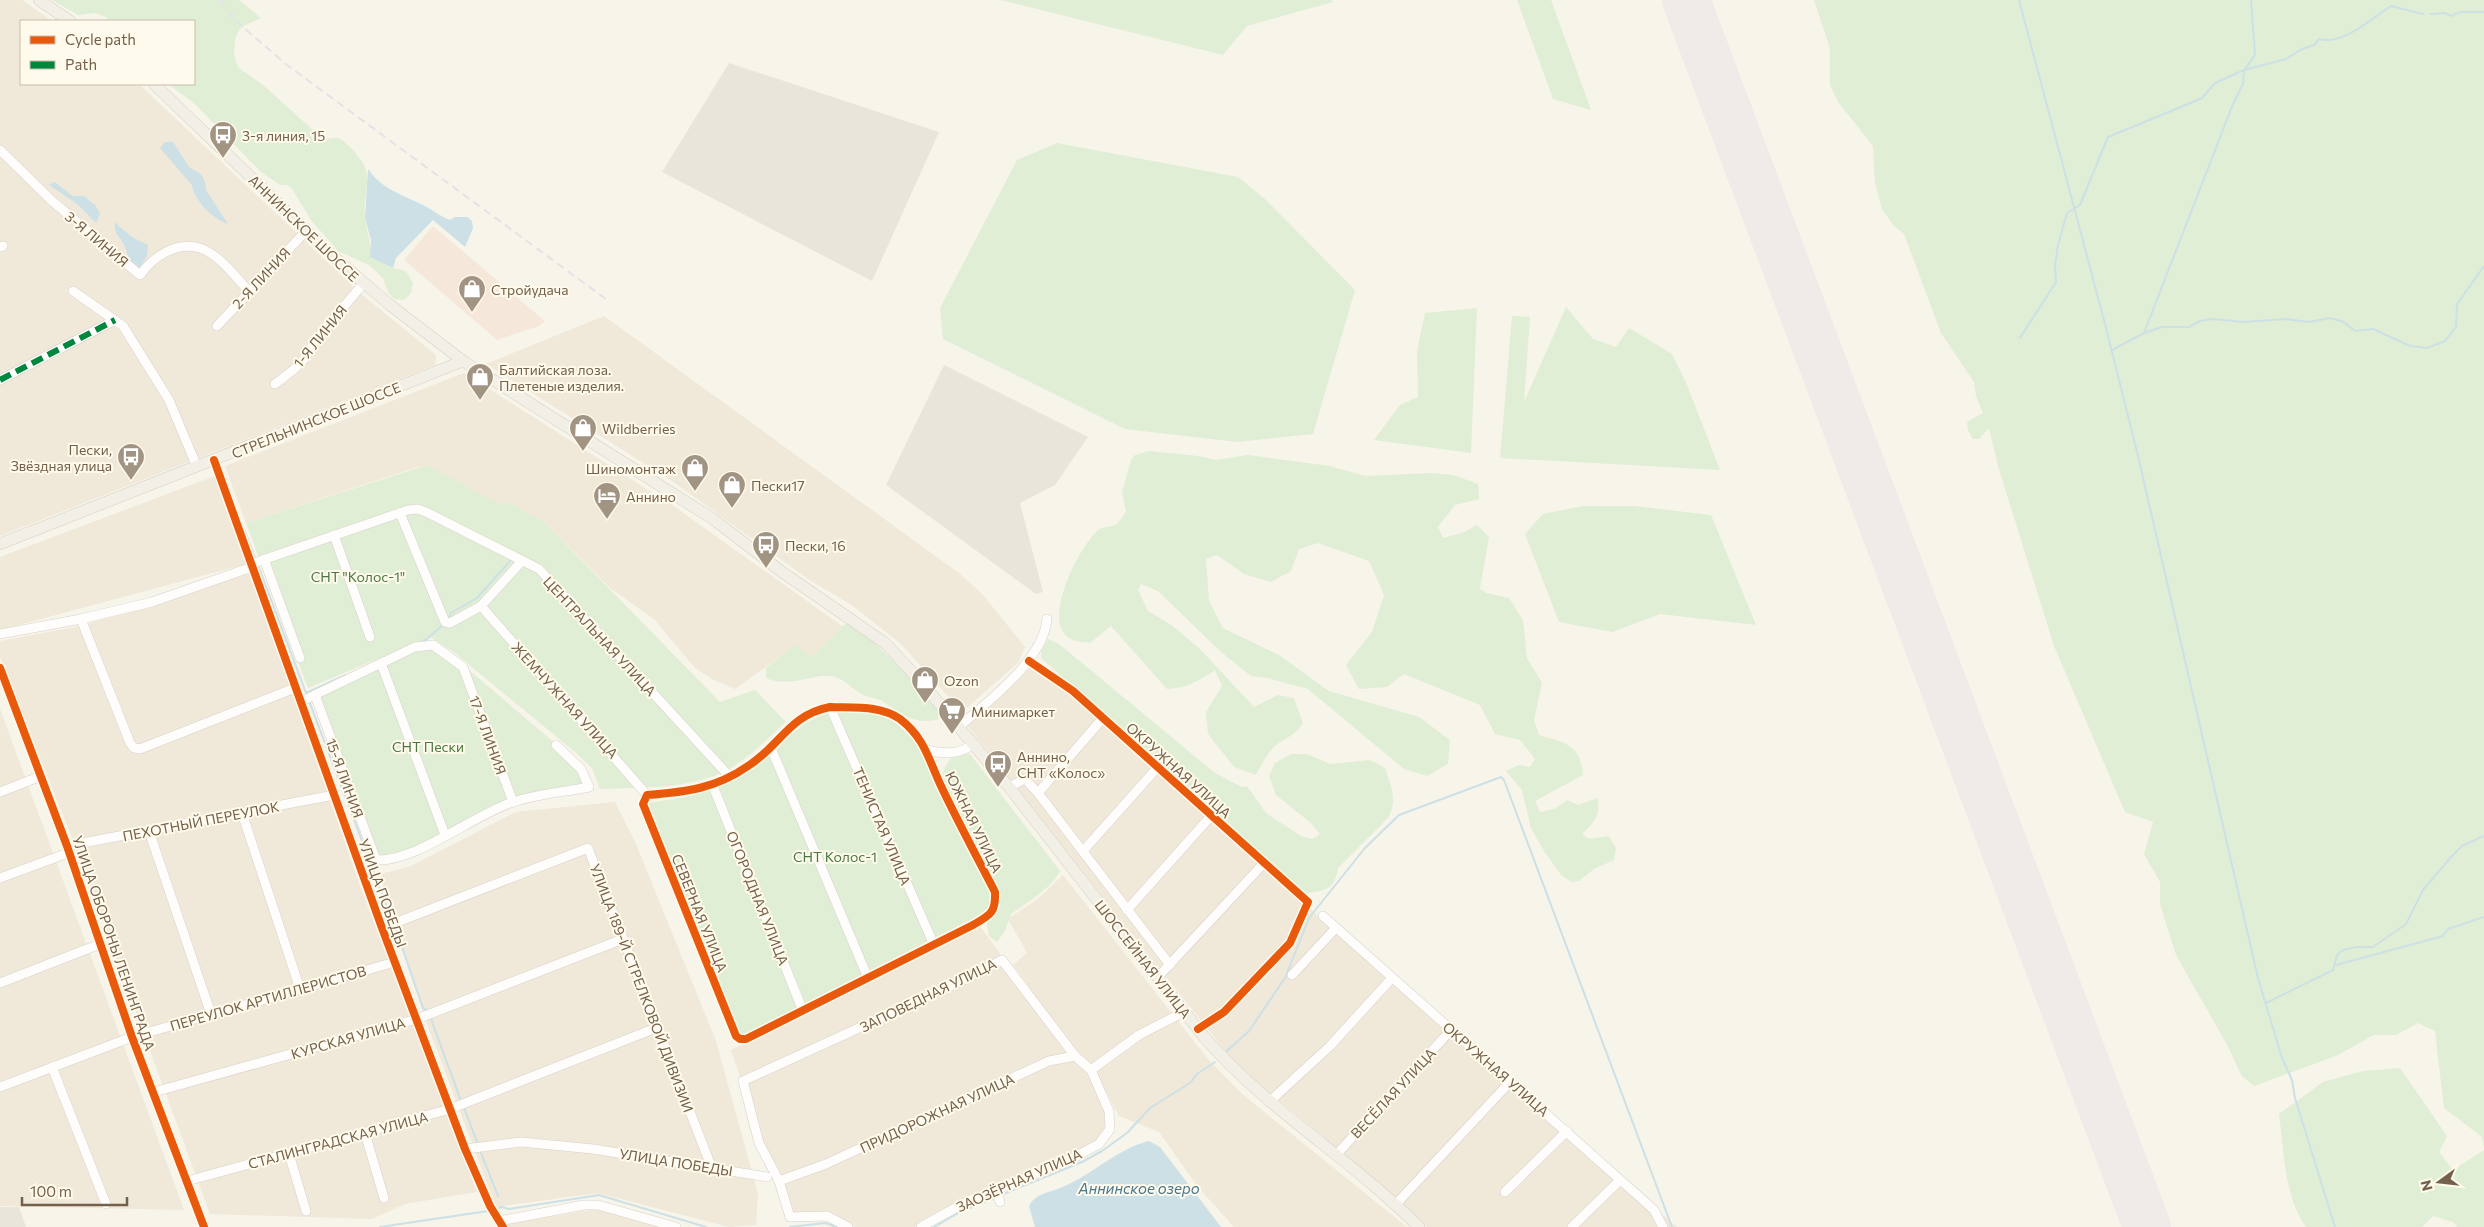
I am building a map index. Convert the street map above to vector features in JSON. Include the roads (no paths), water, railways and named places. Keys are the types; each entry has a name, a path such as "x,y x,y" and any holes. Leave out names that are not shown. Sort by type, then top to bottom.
{"main road":[{"path":"39,0 69,20"},
{"name":"АННИНСКОЕ ШОССЕ","path":"155,85 363,284 464,361 713,519 782,572 872,632 898,655 959,727"},
{"name":"СТРЕЛЬНИНСКОЕ ШОССЕ","path":"0,544 464,361"},
{"name":"ШОССЕЙНАЯ УЛИЦА","path":"959,727 1184,1012 1234,1071 1269,1102 1396,1204 1419,1227"}],"street":[{"name":"3-Я ЛИНИЯ","path":"0,150 51,200 140,275 157,257 170,250 200,248 214,256 249,291"},
{"name":"2-Я ЛИНИЯ","path":"217,326 306,231"},
{"name":"1-Я ЛИНИЯ","path":"275,384 310,353 313,343 363,284"},
{"path":"73,291 123,326 169,400 197,466"},
{"path":"0,380 116,320"},
{"name":"УЛИЦА ПОБЕДЫ","path":"214,460 382,928 466,1149 490,1206 501,1224"},
{"name":"ЦЕНТРАЛЬНАЯ УЛИЦА","path":"0,634 81,619 152,602 264,559 418,508 521,562 539,569 730,777"},
{"path":"400,513 445,622 450,623 481,606 521,562"},
{"path":"334,535 370,637"},
{"path":"264,559 300,658"},
{"name":"ЖЕМЧУЖНАЯ УЛИЦА","path":"481,606 647,795"},
{"path":"81,619 119,717 134,748 140,749 295,688"},
{"path":"959,727 1029,661 1042,641 1047,619"},
{"name":"17-Я ЛИНИЯ","path":"381,663 415,647 432,645 463,668 513,802"},
{"name":"ОКРУЖНАЯ УЛИЦА","path":"1029,661 1058,678 1308,902 1290,943 1224,1012 1198,1029"},
{"path":"300,702 381,663 446,835 513,802 589,787 581,769 556,745"},
{"name":"УЛИЦА ОБОРОНЫ ЛЕНИНГРАДА","path":"0,668 2,682 41,776 132,1037 204,1227"},
{"name":"15-Я ЛИНИЯ","path":"314,695 376,860 387,861 412,853 446,835"},
{"path":"647,795 713,786 749,766 771,748 793,723 813,710 830,707 876,708 900,719 927,750 948,755 965,750 974,744"},
{"name":"ТЕНИСТАЯ УЛИЦА","path":"830,707 934,945"},
{"path":"1038,793 1103,718"},
{"path":"771,748 868,978"},
{"name":"ЮЖНАЯ УЛИЦА","path":"927,750 941,785 995,892 996,905 989,915 934,945"},
{"path":"1083,851 1157,768"},
{"path":"0,792 41,776"},
{"path":"1008,787 1024,778 1038,793 1170,965"},
{"name":"ОГОРОДНАЯ УЛИЦА","path":"713,786 803,1011"},
{"name":"ПЕХОТНЫЙ ПЕРЕУЛОК","path":"0,878 67,849 334,795"},
{"name":"СЕВЕРНАЯ УЛИЦА","path":"647,795 643,804 645,813 736,1036 740,1040 746,1039 803,1011"},
{"path":"242,813 300,989"},
{"path":"1127,910 1211,816"},
{"path":"149,831 211,1014"},
{"name":"УЛИЦА 189-Й СТРЕЛКОВОЙ ДИВИЗИИ","path":"382,928 588,848 656,1028 711,1166"},
{"path":"1157,978 1264,863"},
{"name":"ОКРУЖНАЯ УЛИЦА","path":"1323,916 1654,1210 1663,1227"},
{"path":"1292,975 1336,928"},
{"name":"КУРСКАЯ УЛИЦА","path":"154,1092 417,1018 623,939"},
{"path":"0,983 100,944"},
{"path":"803,1011 934,945"},
{"name":"ЗАПОВЕДНАЯ УЛИЦА","path":"779,1181 759,1143 743,1081 964,980 1002,960 1075,1056"},
{"name":"ПЕРЕУЛОК АРТИЛЛЕРИСТОВ","path":"0,1087 132,1037 395,962"},
{"path":"1269,1102 1330,1046 1392,978"},
{"path":"1075,1056 1091,1070 1138,1035 1184,1012"},
{"name":"СТАЛИНГРАДСКАЯ УЛИЦА","path":"187,1181 450,1109 656,1028"},
{"name":"ВЕСЁЛАЯ УЛИЦА","path":"1336,1155 1451,1030"},
{"name":"ПРИДОРОЖНАЯ УЛИЦА","path":"779,1181 826,1164 1049,1062 1075,1056"},
{"path":"52,1067 106,1204"},
{"name":"ЗАОЗЁРНАЯ УЛИЦА","path":"921,1227 958,1206 1073,1158 1099,1144 1110,1129 1110,1119 1091,1070"},
{"path":"1396,1204 1510,1082"},
{"path":"1505,1192 1567,1131"},
{"path":"365,1133 384,1198"},
{"name":"УЛИЦА ПОБЕДЫ","path":"466,1149 521,1142 593,1149 711,1166 767,1177"},
{"path":"289,1154 306,1211"},
{"path":"1572,1227 1620,1180"},
{"path":"779,1181 790,1217 827,1216 848,1227"},
{"path":"998,1190 1000,1202"},
{"path":"501,1224 591,1205 650,1223 676,1227"}],"water":[{"path":"165,142 173,142 189,167 201,174 206,190 228,224 210,214 200,203 192,185 160,148"},
{"path":"368,169 386,187 450,220 455,217 467,217 472,221 473,228 465,247 433,220 396,258 393,268 370,257 371,240 365,218"},
{"path":"54,182 73,196 84,196 95,205 100,213 96,223 77,204 49,185"},
{"path":"114,222 132,237 148,245 147,256 139,269 130,262 124,244 116,233"},
{"name":"Аннинское озеро","path":"1149,1141 1160,1147 1221,1227 1035,1227 1029,1206 1034,1199 1042,1194 1070,1184 1125,1150"}],"waterway":[{"path":"2019,0 2138,456 2258,978 2282,1058 2292,1080 2295,1098 2335,1227"},
{"path":"2144,333 2233,104 2243,84 2244,70 2255,55 2251,0"},
{"path":"2020,338 2056,282 2055,266 2058,245 2067,213 2080,205 2108,137 2202,98 2215,83 2244,70 2286,59 2302,49 2314,45 2319,39 2328,40 2347,35 2391,6 2423,14"},
{"path":"2431,14 2445,13 2451,16 2460,12 2484,12"},
{"path":"2112,350 2144,333 2162,327 2189,327 2200,321 2212,319 2244,322 2286,319 2309,322 2330,318 2344,322 2355,331 2373,329 2410,346 2427,348 2445,341 2456,327 2457,304 2484,266"},
{"path":"245,531 255,558"},
{"path":"449,618 451,613 477,598 510,561"},
{"path":"258,565 306,693 346,675"},
{"path":"419,643 427,639 443,625"},
{"path":"309,701 392,920"},
{"path":"1227,1051 1249,1031 1285,978 1309,918 1365,848 1399,815 1501,777 1504,780 1672,1227"},
{"path":"2266,1003 2333,970 2337,955 2343,950 2356,947 2373,947 2406,924 2423,890 2452,856 2462,846 2484,836"},
{"path":"2336,965 2443,936 2448,929 2484,917"},
{"path":"395,927 423,1008 427,1010"},
{"path":"431,1019 461,1101"},
{"path":"1001,1195 1082,1162 1102,1151 1127,1133 1150,1108 1190,1083 1197,1074 1215,1062"},
{"path":"464,1108 478,1144"},
{"path":"481,1153 498,1196"},
{"path":"499,1208 509,1209 599,1195 706,1227"},
{"path":"934,1227 960,1212 997,1197"},
{"path":"380,1227 488,1211"},
{"path":"790,1227 825,1223 837,1227"}],"railway":[{"path":"220,0 235,20 287,65 610,302"}],"place":[{"name":"3-я линия, 15","path":"223,159"},
{"name":"Стройудача","path":"472,313"},
{"name":"Балтийская лоза. Плетеные изделия.","path":"480,401"},
{"name":"Wildberries","path":"583,452"},
{"name":"Пески, Звёздная улица","path":"131,481"},
{"name":"Шиномонтаж","path":"695,492"},
{"name":"Пески17","path":"732,509"},
{"name":"Аннино","path":"607,520"},
{"name":"Пески, 16","path":"766,569"},
{"name":"Ozon","path":"925,704"},
{"name":"Минимаркет","path":"952,735"},
{"name":"Аннино, СНТ «Колос»","path":"998,788"}],"park label":[{"name":"СНТ \"Колос-1\"","path":"358,576"},
{"name":"СНТ Пески","path":"428,746"},
{"name":"СНТ Колос-1","path":"835,856"}]}
